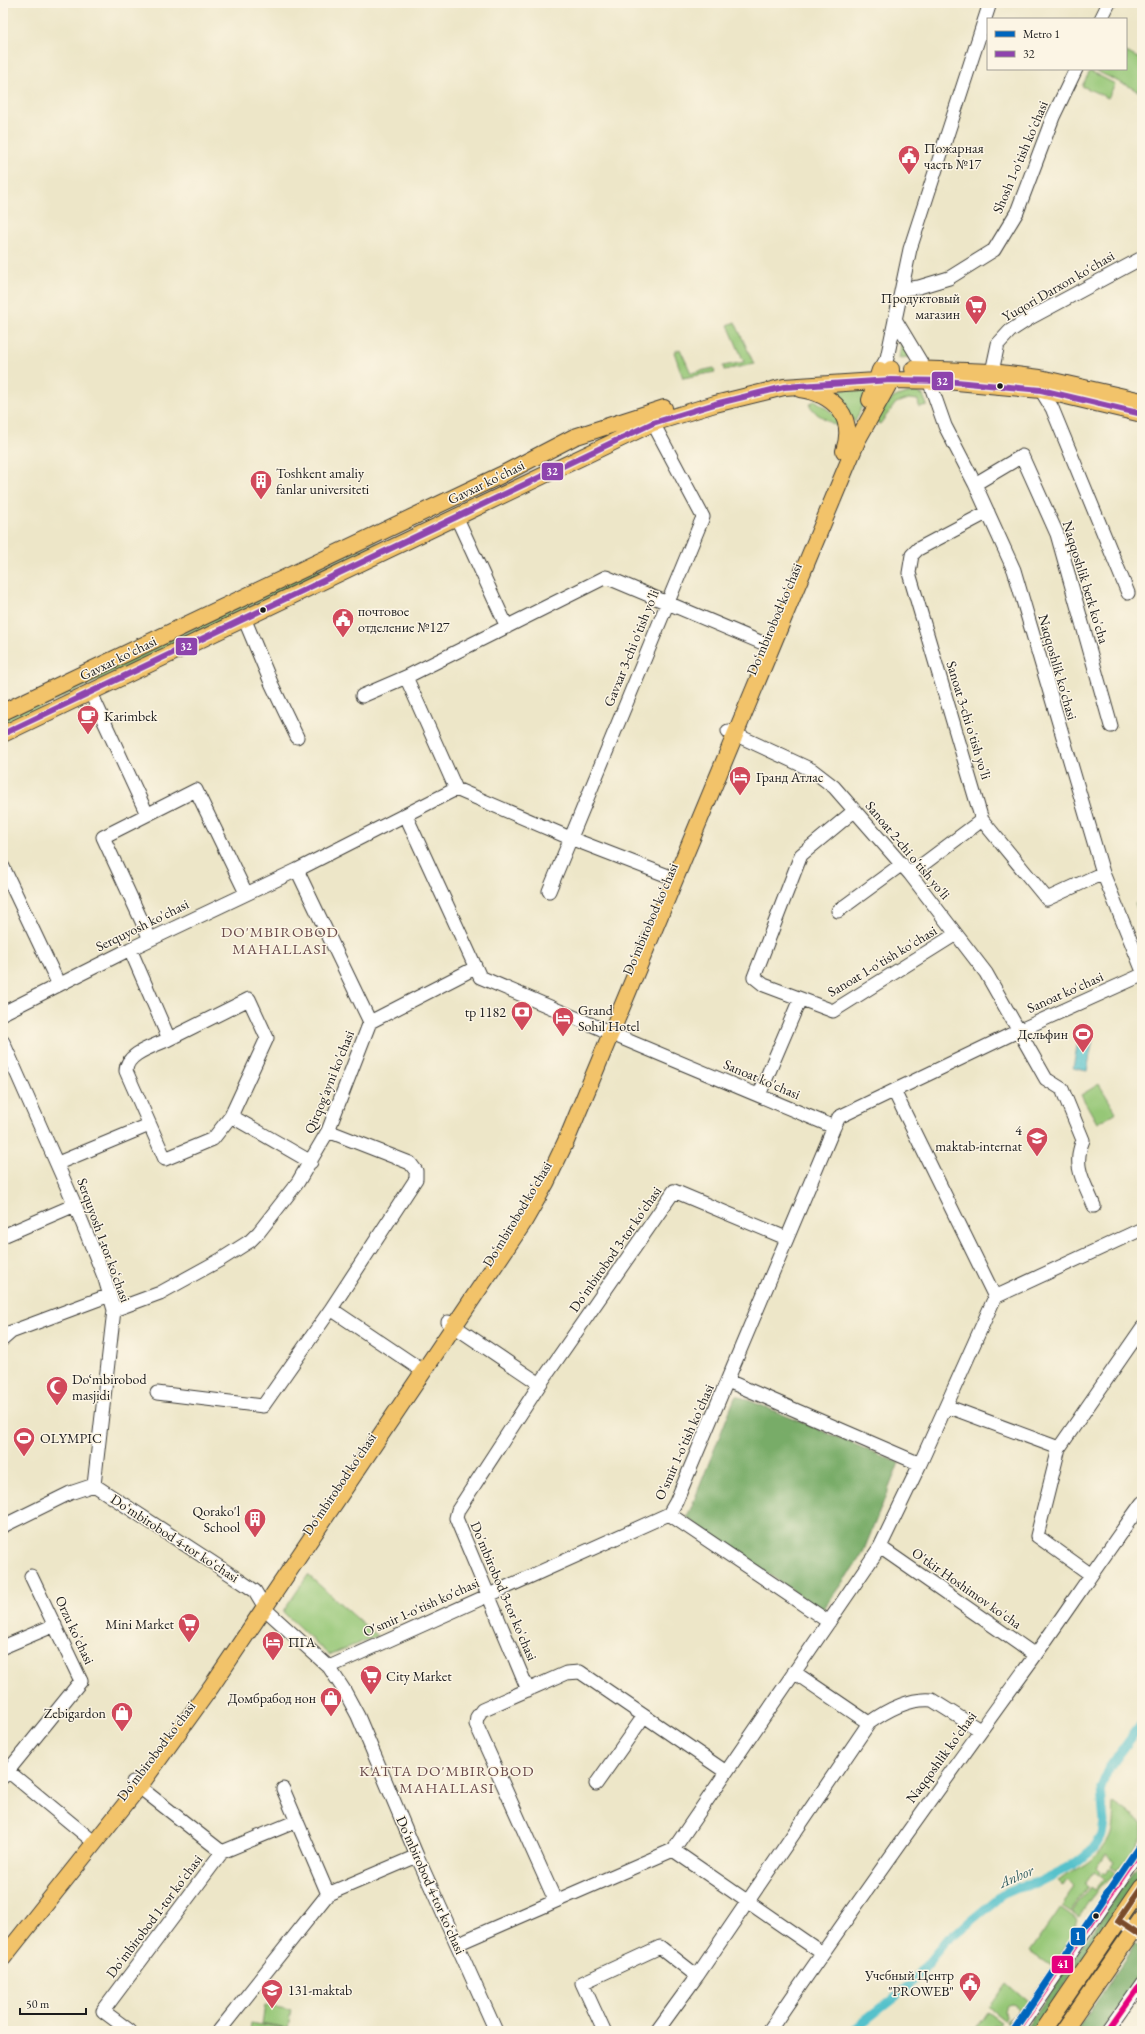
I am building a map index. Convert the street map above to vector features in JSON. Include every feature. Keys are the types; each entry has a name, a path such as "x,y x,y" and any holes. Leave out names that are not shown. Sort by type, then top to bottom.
{"main road":[{"name":"Gavxar ko'chasi","path":"3,712 501,475 574,437 672,406 768,380 797,376 885,372 926,374 992,372 1040,378 1142,401"},
{"name":"Gavxar ko'chasi","path":"3,734 90,691 389,550 456,516 653,423 714,404 784,387 885,372"},
{"name":"Doʻmbirobod koʻchasi","path":"3,1946 136,1785 451,1324 517,1220 540,1180 608,1032 768,646 858,439 880,400 885,372"},
{"name":"Doʻmbirobod koʻchasi","path":"768,646 844,451 885,372"},
{"name":"Gavxar ko'chasi","path":"926,374 1041,390 1142,414"},
{"path":"784,387 815,393 831,402 840,411 845,417 849,430 844,451"},
{"path":"380,533 389,550"},
{"name":"Doʻmbirobod koʻchasi","path":"3,1958 92,1840"},
{"path":"1043,2031 1142,1886"},
{"path":"1064,2031 1139,1928"}],"street":[{"path":"885,372 910,249 990,3"},
{"path":"1102,18 1109,3"},
{"name":"Shosh 1-o'tish ko'chasi","path":"902,289 919,287 950,278 994,250 1017,212 1053,117 1076,70"},
{"name":"Yuqori Darxon ko'chasi","path":"992,372 998,344 1010,331 1030,318 1142,258"},
{"name":"Naqqoshlik ko'chasi","path":"895,319 926,374 945,426 975,484 1014,570 1103,873 1142,969"},
{"path":"1041,390 1052,408 1128,593"},
{"name":"Gavxar 3-chi o'tish yo'li","path":"549,891 702,517 653,423"},
{"name":"Naqqoshlik berk ko'cha","path":"975,484 1022,456 1057,534 1111,726"},
{"name":"Sanoat 3-chi o'tish yo'li","path":"988,512 918,549 912,555 908,573 982,820 1047,899 1103,873"},
{"path":"456,516 507,626"},
{"path":"362,696 406,677 606,577 768,646"},
{"path":"244,618 296,737"},
{"path":"406,677 456,789 570,838 672,878"},
{"path":"90,691 147,814"},
{"name":"Sanoat 2-chi o'tish yo'li","path":"732,733 817,773 834,787 906,869 986,973 1046,1079 1062,1089 1083,1140 1078,1152 1077,1163 1094,1206"},
{"name":"Serquyosh ko'chasi","path":"3,1013 150,939 297,870 406,816 456,789"},
{"path":"150,939 104,837 196,790 246,893"},
{"name":"Sanoat 1-o'tish ko'chasi","path":"854,811 801,855 754,977 764,985 833,1011 956,934"},
{"path":"406,816 475,968"},
{"path":"838,911 982,820"},
{"path":"3,867 59,984"},
{"path":"297,870 370,1022"},
{"path":"130,949 169,1039"},
{"name":"Qirqog'ayni ko'chasi","path":"114,1310 160,1294 250,1241 286,1200 311,1162 328,1131 370,1022 475,968"},
{"name":"Sanoat ko'chasi","path":"475,968 480,977 834,1127 839,1117 1020,1034 1142,975"},
{"path":"759,1095 800,999"},
{"path":"249,1000 267,1038 231,1116 213,1138 165,1159 149,1125 126,1067 131,1057 249,1000"},
{"name":"Serquyosh 1-tor koʻchasi","path":"3,1042 75,1205 110,1295 114,1310 94,1485"},
{"path":"894,1091 995,1297"},
{"path":"231,1116 311,1162"},
{"path":"58,1164 149,1125"},
{"name":"O'smir 1-o'tish ko'chasi","path":"329,1667 487,1594 669,1514 676,1502 728,1381 786,1238 834,1127"},
{"path":"157,1394 263,1406 331,1309 416,1179 417,1175 410,1163 328,1131"},
{"name":"Do'mbirobod 3-tor ko'chasi","path":"528,1690 456,1518 457,1514 540,1384 674,1191 786,1238"},
{"path":"3,1236 75,1205"},
{"path":"457,1944 554,1900 673,1850 880,1547 920,1464 995,1297 1142,1229"},
{"path":"3,1339 11,1332 110,1295"},
{"path":"331,1309 420,1369"},
{"path":"451,1324 540,1384"},
{"path":"1090,1574 1037,1536 1059,1448 1142,1328"},
{"path":"728,1381 920,1464"},
{"path":"946,1406 1059,1448"},
{"path":"3,1526 70,1493 94,1485"},
{"name":"Doʻmbirobod 4-tor koʻchasi","path":"94,1485 262,1602 329,1667 358,1716 417,1856 496,2031"},
{"name":"Naqqoshlik ko'chasi","path":"769,2031 822,1953 1035,1655 1090,1574 1142,1503"},
{"path":"669,1514 829,1622"},
{"name":"O'tkir Hoshimov ko'cha","path":"880,1547 1035,1655"},
{"name":"Orzu ko'chasi","path":"31,1576 81,1681 6,1774 92,1840"},
{"path":"3,1647 55,1625"},
{"path":"554,1900 476,1720 482,1710 566,1673 580,1672 726,1772"},
{"path":"794,1672 869,1723"},
{"path":"657,2031 698,1976 869,1723 890,1709 924,1699 932,1700 980,1730"},
{"path":"596,1784 644,1716"},
{"name":"Do'mbirobod 1-tor ko'chasi","path":"136,1785 222,1852"},
{"path":"283,1789 328,1894"},
{"name":"Do'mbirobod 1-tor ko'chasi","path":"130,2031 103,2010 222,1852 297,1821"},
{"path":"1017,2031 1142,1848"},
{"path":"673,1850 822,1953"},
{"path":"219,2031 328,1894 417,1856"},
{"path":"1118,1920 1139,1928"},
{"path":"604,2031 582,1983 660,1947 698,1976"},
{"path":"1108,2031 1142,1983"}],"green space":[{"path":"1127,52 1142,60 1142,89 1140,92 1094,70 1127,70"},
{"path":"1090,71 1115,84 1108,98 1082,86"},
{"path":"735,322 754,364 724,370 723,366 744,362 728,325"},
{"path":"902,339 912,357 899,358"},
{"path":"680,349 691,373 714,368 715,372 683,378 674,352"},
{"path":"856,388 869,390 855,422 822,391"},
{"path":"916,392 923,395 927,405 919,407 918,400 909,399 896,403 880,424 875,421 887,403 895,397"},
{"path":"815,400 842,420 838,427 817,414 809,405"},
{"path":"376,541 378,546 3,726 3,719"},
{"path":"1142,901 1142,921 1135,903"},
{"path":"1099,1084 1116,1112 1097,1123 1081,1095"},
{"path":"736,1395 899,1463 862,1555 822,1611 687,1518"},
{"path":"308,1575 377,1636 329,1655 283,1612"},
{"path":"1114,1803 1142,1823 1142,1837 1118,1871 1112,1866 1115,1861 1106,1854 1097,1867 1101,1871 1099,1874 1094,1871 1085,1883 1088,1886 1071,1911 1062,1905 1075,1887 1067,1881 1063,1887 1057,1881 1088,1862 1102,1850 1111,1834"},
{"path":"1142,1859 1142,1872 1034,2031 1024,2031"},
{"path":"1110,1868 1117,1873 1100,1886 1079,1917 1072,1912 1090,1887 1094,1890 1104,1878 1100,1875 1103,1872 1106,1874"},
{"path":"1061,1907 1078,1919 1073,1936 1052,1967 1030,1952"},
{"path":"1135,1944 1142,1949 1142,1973 1102,2031 1076,2031"},
{"path":"1007,1983 1029,2002 1012,2026 1006,2021 1008,2018 1013,2018 1016,2016 1018,2011 1015,2005 1010,2004 1005,2007 1004,2011 1006,2016 1004,2020 989,2008"},
{"path":"265,2005 291,2010 288,2029 262,2024"},
{"path":"987,2012 1002,2023 999,2026 993,2026 989,2031 974,2031"},
{"path":"251,2023 290,2030 290,2031 250,2031"}],"water":[{"name":"Дельфин","path":"1079,1036 1093,1039 1087,1071 1073,1068"}],"waterway":[{"name":"Anhor","path":"852,2031 908,1987 945,1942 1002,1895 1018,1888 1035,1884 1073,1865 1095,1847 1102,1835 1104,1822 1101,1788 1110,1767 1142,1723"}],"metro line":[{"name":"1","path":"1014,2031 1142,1842"}],"transit line":[{"name":"32","path":"3,734 653,423 715,404 784,387 891,380 946,381 1041,390 1142,414"},
{"name":"41","path":"1017,2031 1142,1848"},
{"path":"1142,1886 1118,1921 1142,1937"},
{"name":"41","path":"1108,2031 1142,1983"}],"place":[{"name":"Пожарная часть №17","path":"909,176"},
{"name":"Продуктовый магазин","path":"976,326"},
{"name":"Toshkent amaliy fanlar universiteti","path":"261,500"},
{"name":"почтовое отделение №127","path":"343,638"},
{"name":"Karimbek","path":"88,736"},
{"name":"Гранд Атлас","path":"740,796"},
{"name":"tp 1182","path":"522,1032"},
{"name":"Grand Sohil Hotel","path":"563,1038"},
{"name":"Дельфин","path":"1083,1054"},
{"name":"4 maktab-internat","path":"1037,1158"},
{"name":"Do‘mbirobod masjidi","path":"57,1406"},
{"name":"OLYMPIC","path":"24,1458"},
{"name":"Qorako'l School","path":"255,1538"},
{"name":"Mini Market","path":"189,1644"},
{"name":"ПГА","path":"273,1662"},
{"name":"City Market","path":"371,1696"},
{"name":"Домбрабод нон","path":"331,1718"},
{"name":"Zebigardon","path":"122,1732"},
{"name":"Учебный Центр \"PROWEB\"","path":"970,2002"},
{"name":"131-maktab","path":"272,2010"}],"district":[{"name":"DO'MBIROBOD MAHALLASI","path":"280,940"},
{"name":"KATTA DO'MBIROBOD MAHALLASI","path":"447,1778"}]}
